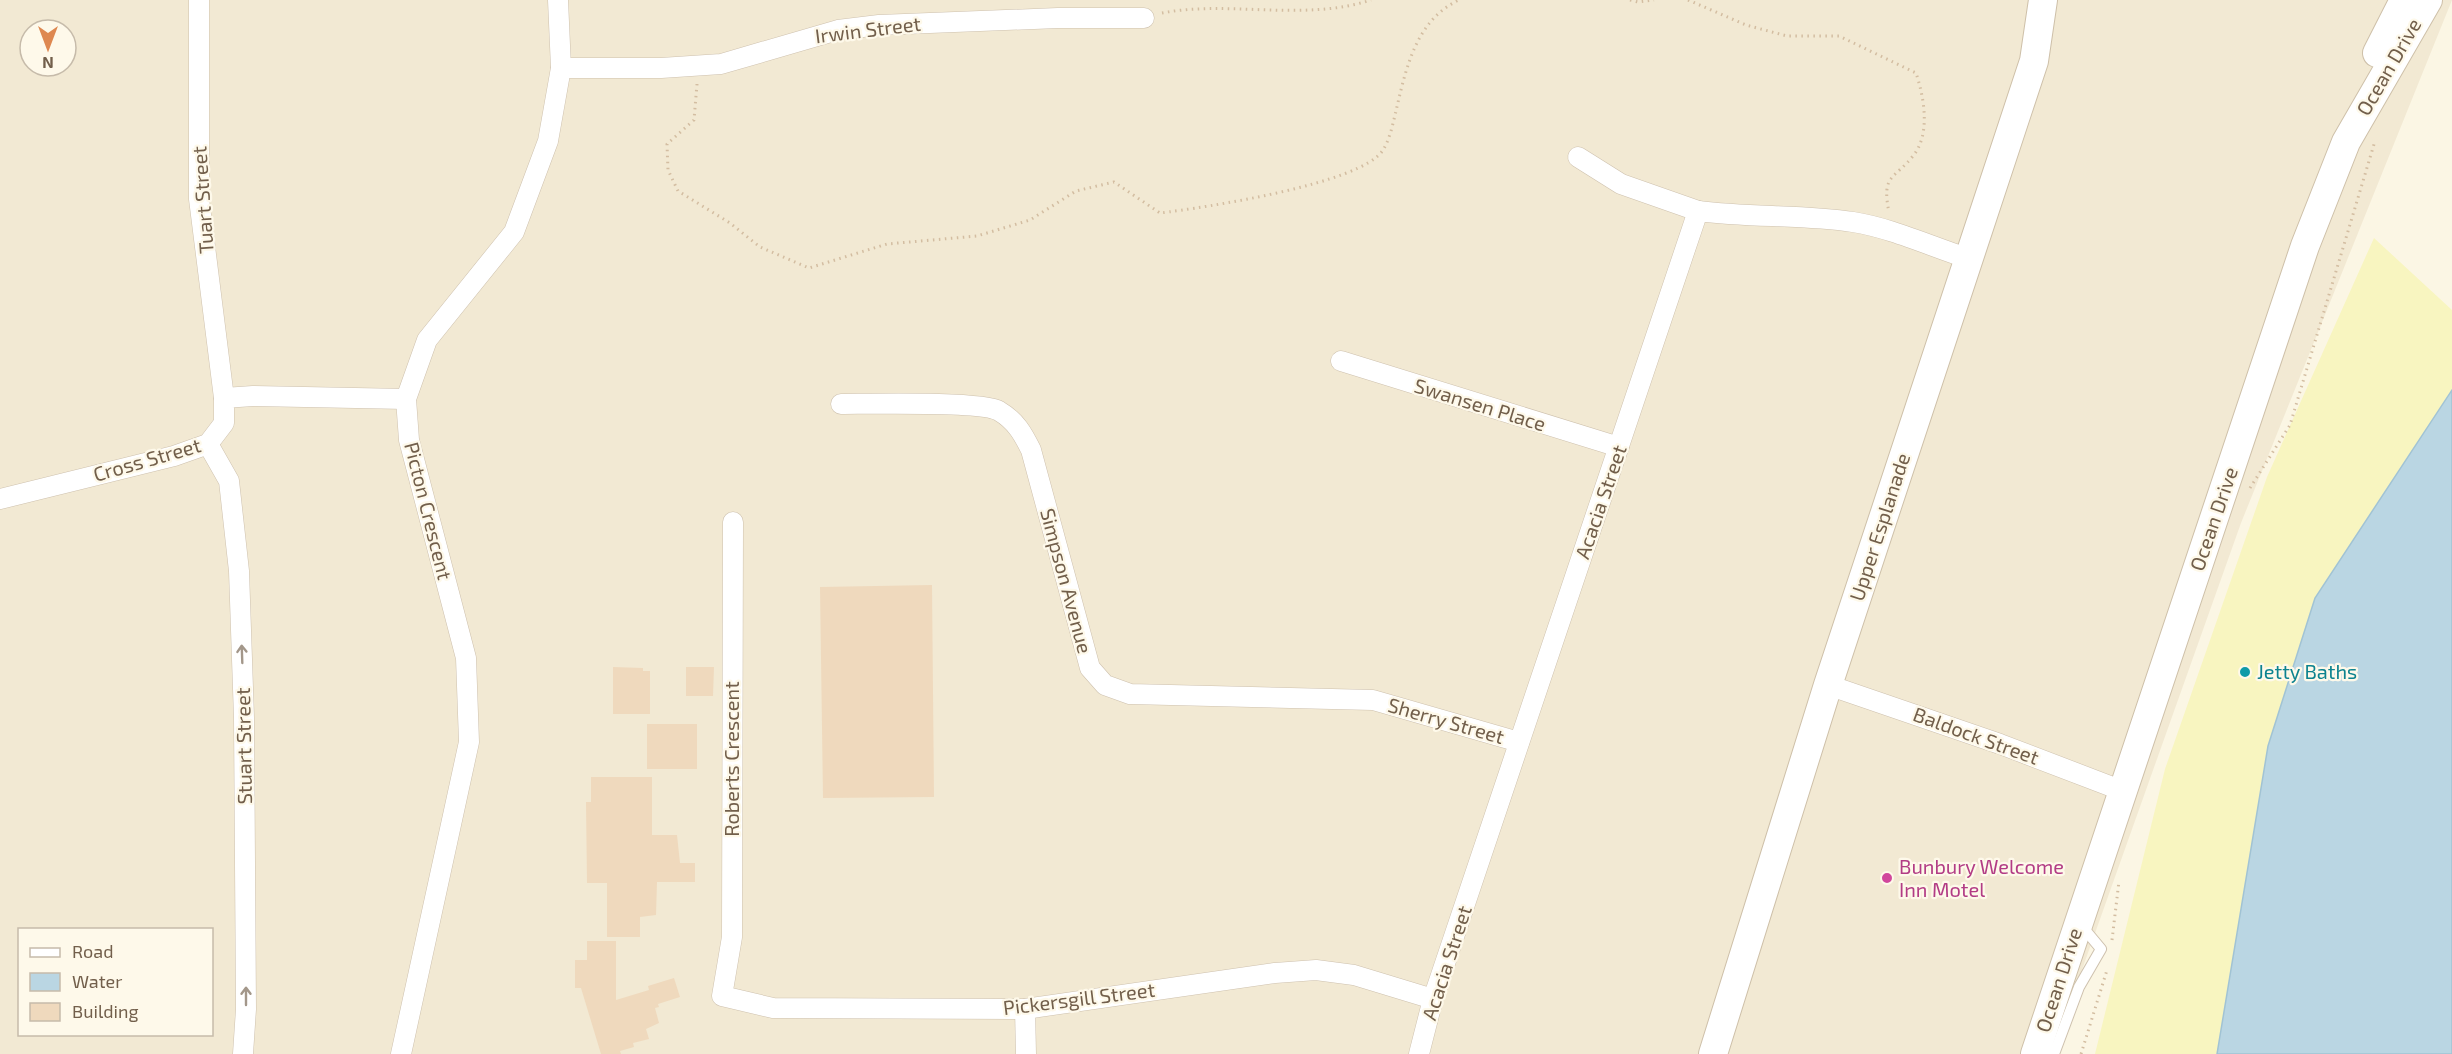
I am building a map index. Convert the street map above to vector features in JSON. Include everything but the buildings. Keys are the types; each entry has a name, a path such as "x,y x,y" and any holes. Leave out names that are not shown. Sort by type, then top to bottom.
{"main road":[{"name":"Upper Esplanade","path":"1713,1054 1828,684 2034,61 2043,0"},
{"name":"Ocean Drive","path":"2020,1054 2072,919 2305,246 2340,137 2404,0"},
{"name":"Ocean Drive","path":"2340,137 2428,0"},
{"name":"Ocean Drive","path":"2035,1054 2072,919"}],"street":[{"name":"Tuart Street","path":"199,0 199,199 224,398"},
{"name":"Picton Crescent","path":"401,1054 469,742 466,658 409,440 406,399 427,340 514,232 548,141 561,68 558,0"},
{"name":"Irwin Street","path":"561,68 721,64 838,30 879,25 1058,18 1144,18"},
{"path":"1578,157 1621,184 1698,211 1737,216 1818,218 1857,223 1967,258"},
{"name":"Acacia Street","path":"1419,1054 1433,999 1698,211"},
{"name":"Swansen Place","path":"1341,361 1619,447"},
{"path":"224,398 254,396 406,399"},
{"name":"Cross Street","path":"0,499 174,456 208,444 224,423 224,398"},
{"name":"Simpson Avenue","path":"841,404 965,405 997,409 1019,426 1031,450 1090,668 1105,685 1130,694 1373,700"},
{"name":"Stuart Street","path":"208,444 229,481 239,571 244,718 246,1009 243,1054"},
{"name":"Roberts Crescent","path":"722,996 732,937 733,522"},
{"name":"Baldock Street","path":"1828,684 2116,788"},
{"name":"Sherry Street","path":"1373,700 1519,742"},
{"name":"Pickersgill Street","path":"722,996 773,1008 1025,1010 1285,972 1316,970 1354,975 1433,999"},
{"path":"1025,1010 1026,1054"}],"lane":[{"path":"2054,1054 2079,987 2095,964 2101,949 2072,919"}],"path":[{"path":"1144,18 1182,6 1261,4 1317,8 1371,0"},
{"path":"699,66 694,120 667,144 668,170 678,191 730,223 760,247 809,268 887,244 977,236 1030,220 1076,191 1114,182 1160,213 1200,208 1294,188 1359,169 1382,151 1392,126 1404,74 1421,32 1446,6 1459,0"},
{"path":"1630,0 1638,2 1654,0"},
{"path":"1688,0 1746,25 1787,36 1839,36 1916,73 1924,99 1923,130 1914,155 1895,172 1889,181 1887,201 1894,234"},
{"path":"2248,491 2290,425 2376,140"},
{"path":"2112,940 2120,872"},
{"path":"2081,1054 2109,963"}],"shaded area":[{"path":"0,0 2452,0 2241,523 2052,1054 0,1054"}],"sand":[{"name":"Jetty Baths","path":"2374,238 2452,310 2452,390 2315,598 2268,746 2217,1054 2095,1054 2165,769 2267,477"}],"water":[{"path":"2452,390 2452,1054 2217,1054 2268,746 2315,598"}],"place":[{"name":"Jetty Baths","path":"2245,672"},
{"name":"Bunbury Welcome Inn Motel","path":"1887,878"}]}
